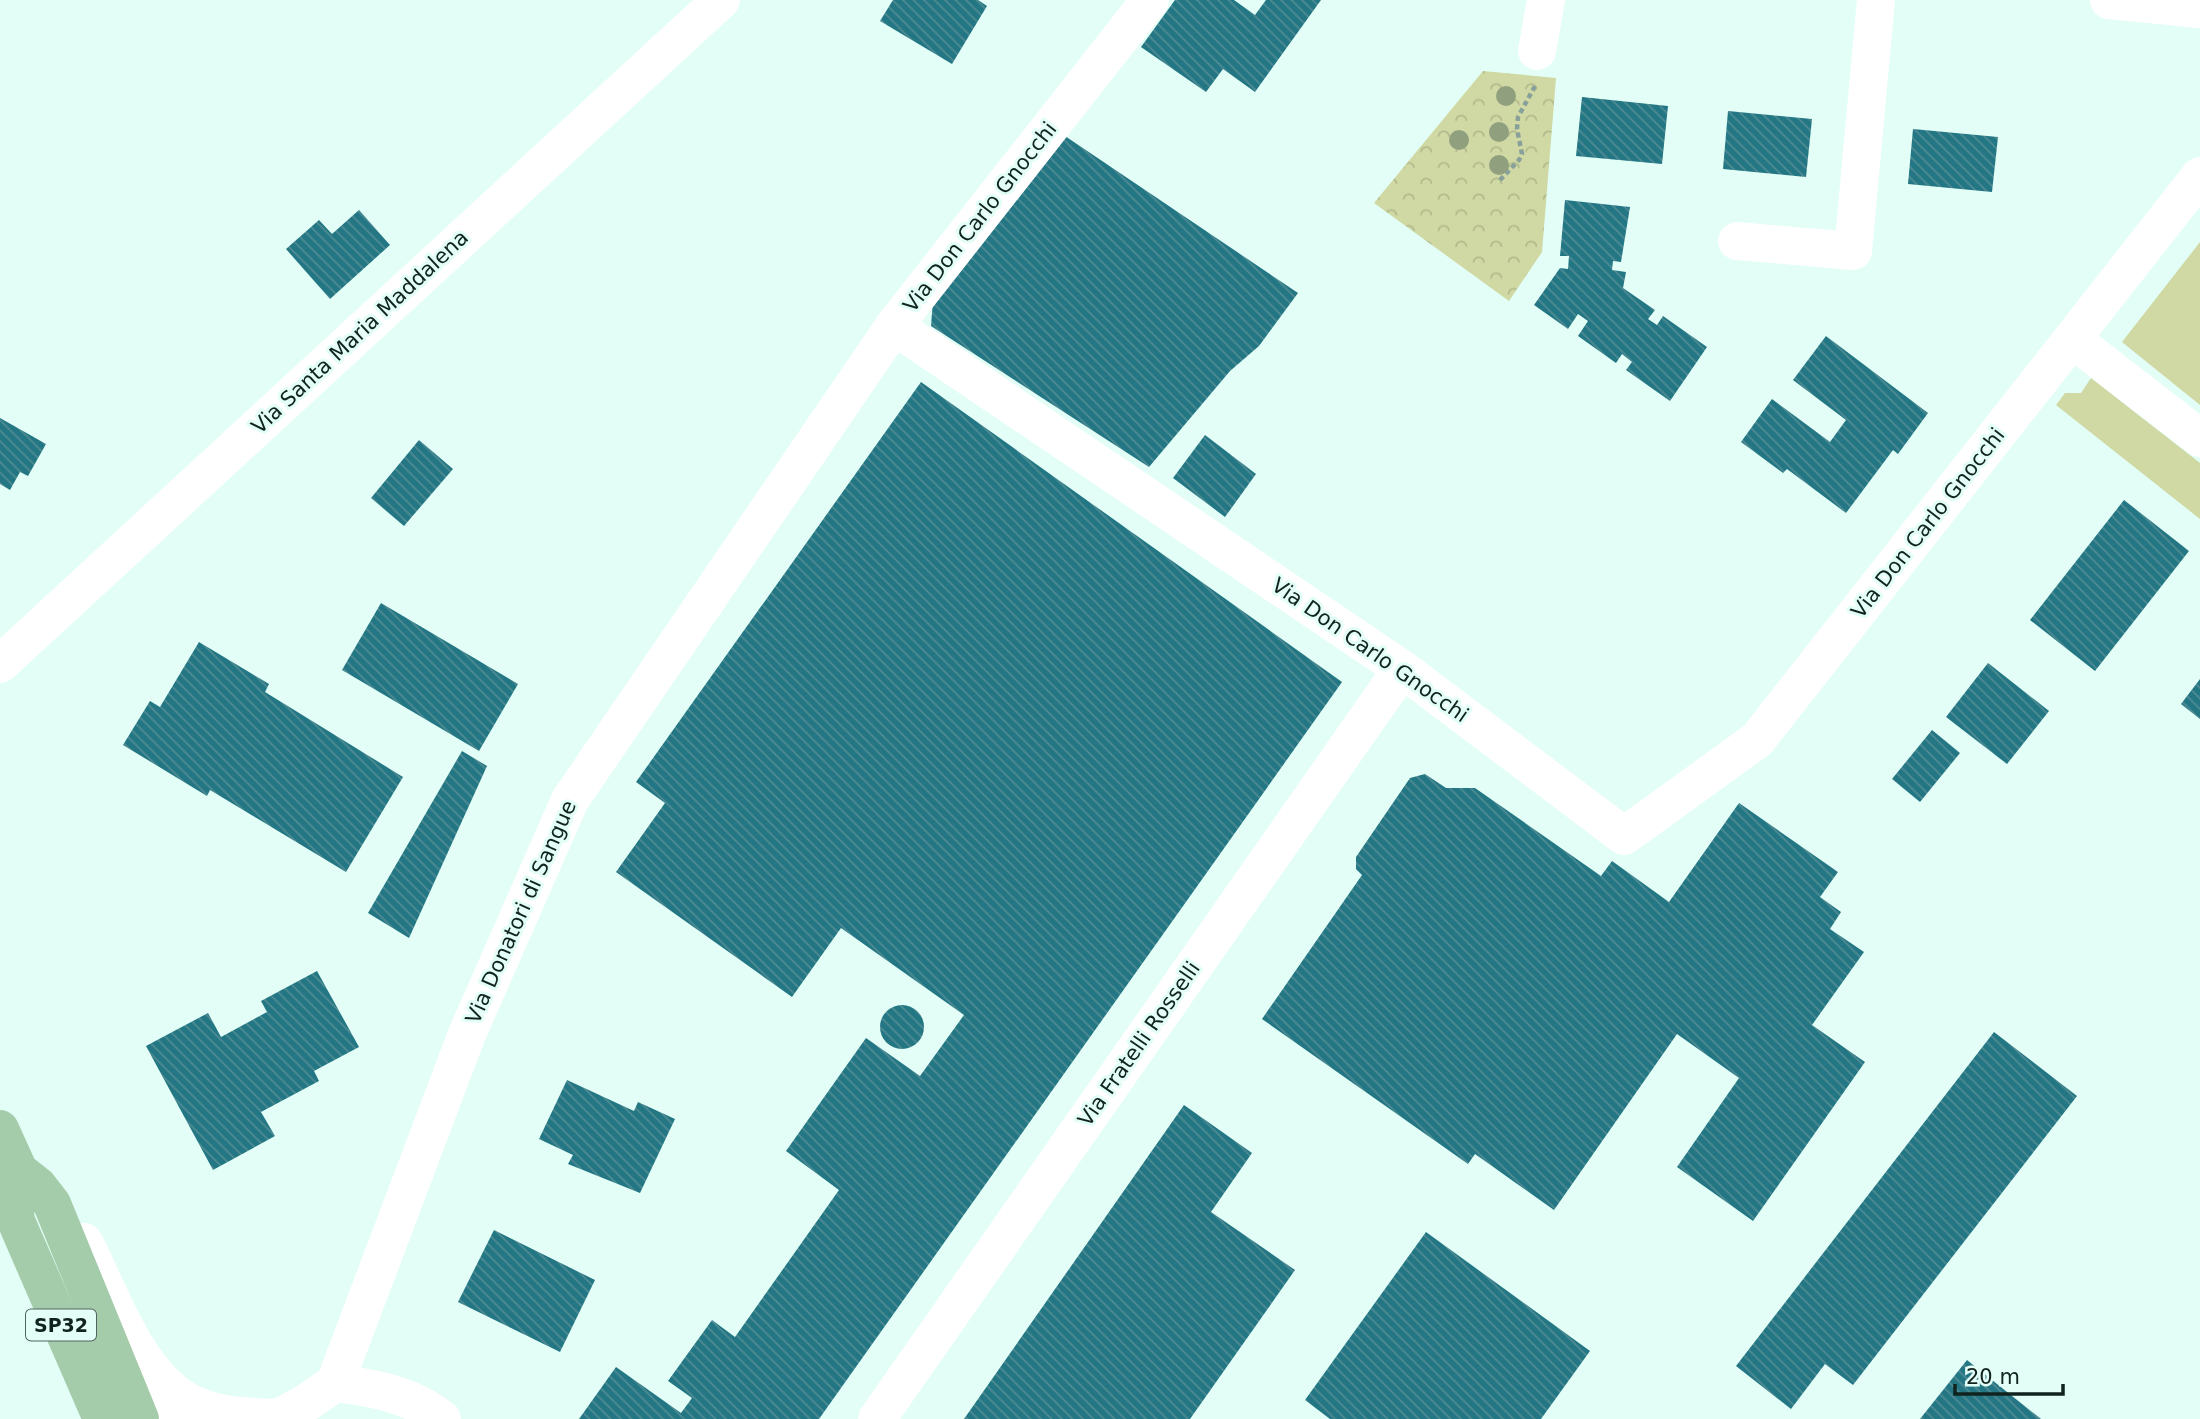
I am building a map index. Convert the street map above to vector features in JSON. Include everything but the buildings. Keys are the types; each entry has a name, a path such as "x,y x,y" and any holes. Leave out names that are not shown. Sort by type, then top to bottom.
{"main road":[{"name":"SP32","path":"0,1129 19,1171 38,1186 51,1204 138,1405"},
{"path":"19,1171 13,1196 16,1221 20,1230 37,1239 49,1251 58,1265 90,1345 101,1365 138,1405"}],"street":[{"name":"Via Santa Maria Maddalena","path":"0,664 721,0"},
{"name":"Via Don Carlo Gnocchi","path":"1150,0 894,326 1402,669 1624,836 1757,740 2200,176"},
{"path":"1537,51 1546,0"},
{"path":"1737,241 1853,251 1876,0"},
{"path":"2109,0 2200,9"},
{"name":"Via Donatori di Sangue","path":"335,1383 467,1034 570,800 894,326"},
{"path":"2072,339 2200,438"},
{"name":"Via Fratelli Rosselli","path":"877,1419 1402,669"},
{"path":"138,1405 166,1386 186,1401 210,1410 240,1417 279,1419 335,1383 406,1396 442,1419"}],"path":[{"path":"1500,180 1522,154 1517,129 1518,117 1534,90 1537,51"}],"green space":[{"path":"1483,71 1556,78 1542,252 1509,301 1374,203"},
{"path":"2200,242 2200,405 2122,342"},
{"path":"2091,378 2200,463 2200,519 2056,405 2065,393 2081,393"}]}
